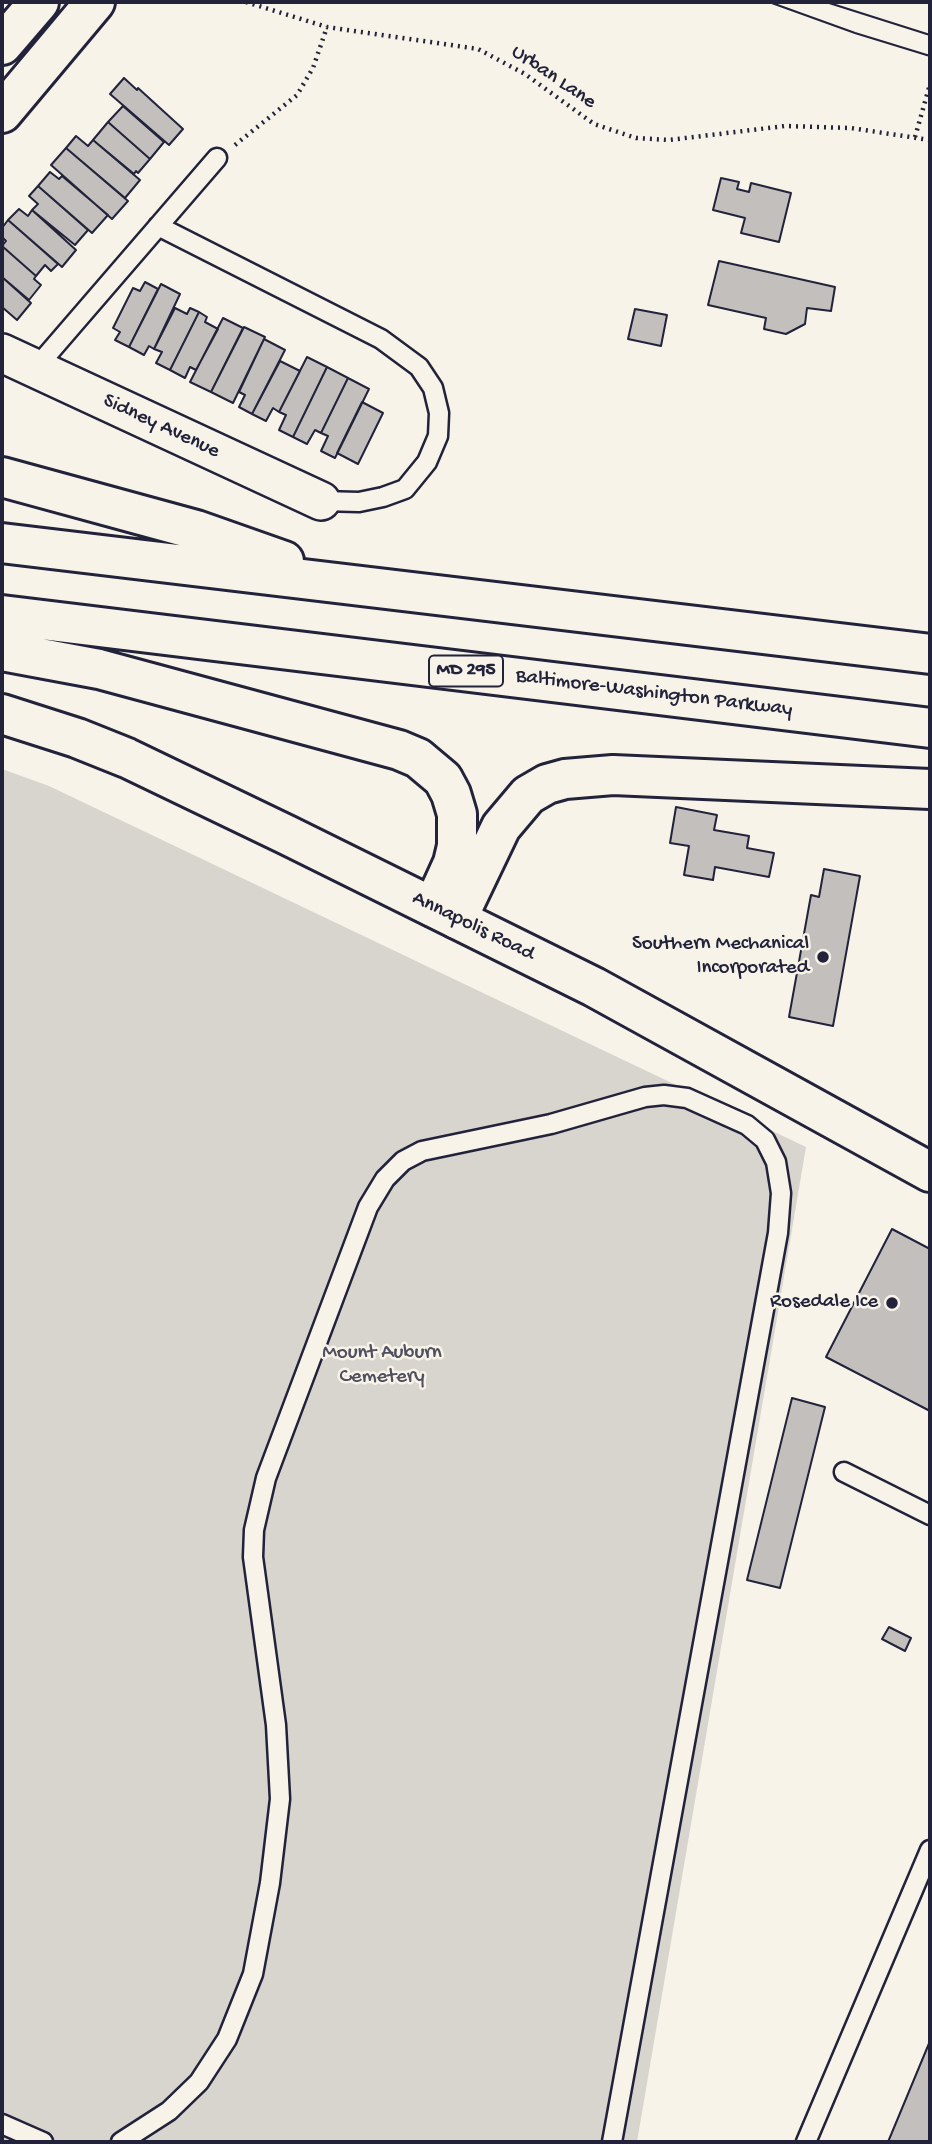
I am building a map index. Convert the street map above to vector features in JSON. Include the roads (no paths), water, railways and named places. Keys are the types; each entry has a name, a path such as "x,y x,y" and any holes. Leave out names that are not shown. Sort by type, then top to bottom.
{"main road":[{"path":"2,45 39,2"},
{"path":"2,113 95,2"},
{"path":"2,477 196,530 352,585"},
{"path":"2,543 930,654"},
{"name":"Baltimore-Washington Parkway","path":"2,615 930,728"},
{"path":"2,651 99,669 399,750 418,758 443,779 457,814 457,846 445,913"},
{"name":"Annapolis Road","path":"2,714 67,734 127,758 445,913 594,987 925,1164"},
{"path":"445,913 485,857 501,827 528,795 547,784 565,779 613,775 930,789"}],"street":[{"name":"Sidney Avenue","path":"2,353 321,501"}],"lane":[{"path":"35,369 217,158"},
{"path":"158,226 381,339 419,367 433,388 439,413 438,436 427,462 405,489 359,502 321,501"},
{"path":"121,2142 169,2111 199,2082 227,2039 253,1974 270,1883 280,1799 276,1726 253,1557 254,1530 266,1478 368,1207 385,1179 403,1161 422,1151 551,1124 645,1097 664,1096 696,1102 747,1125 756,1132 765,1140 776,1163 781,1194 776,1246 612,2142"},
{"path":"844,1472 930,1515"},
{"path":"806,2142 930,1850"},
{"path":"2,2124 43,2142"}],"tram line":[{"path":"769,2 930,56"},
{"path":"826,2 930,35"}],"place":[{"name":"Southern Mechanical Incorporated","path":"823,957"},
{"name":"Rosedale Ice","path":"892,1303"}],"park label":[{"name":"Mount Auburn Cemetery","path":"382,1366"}]}
